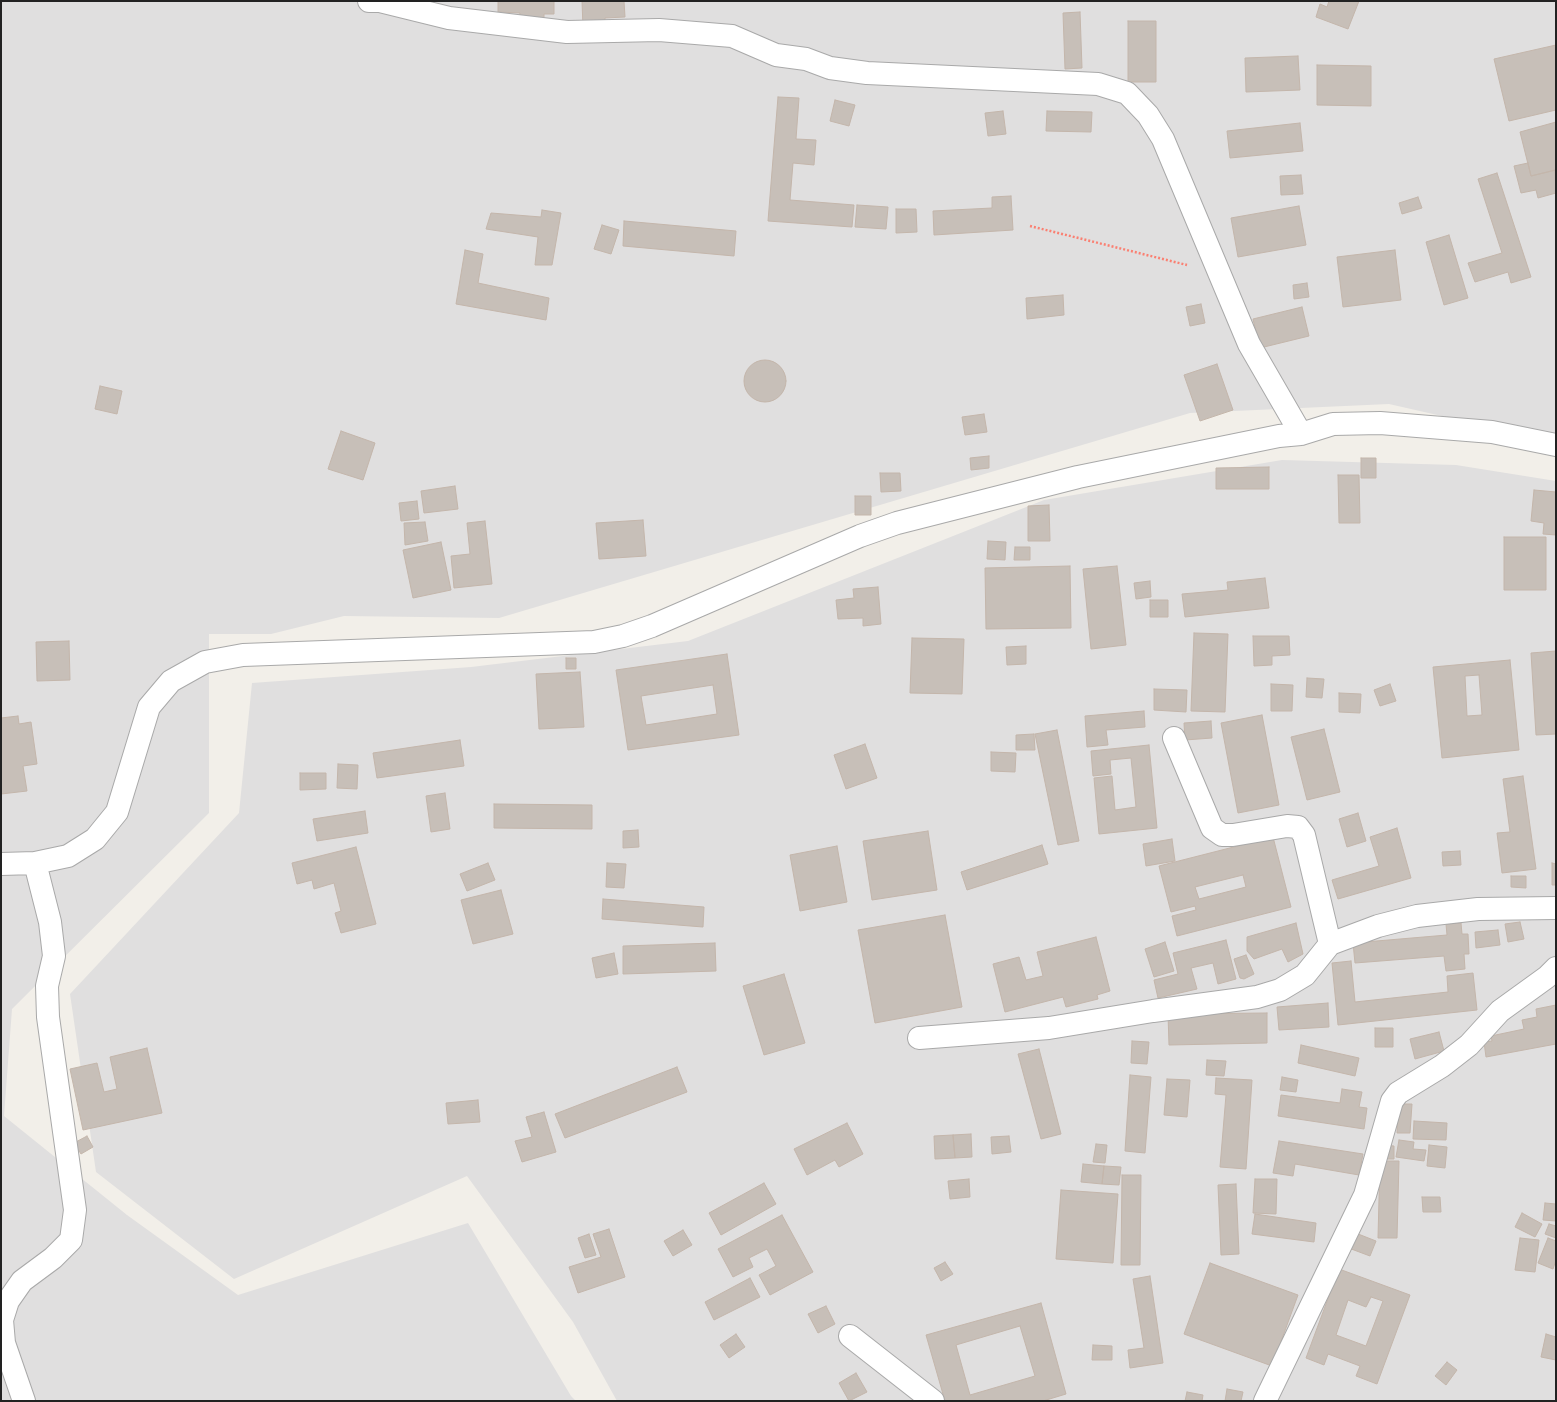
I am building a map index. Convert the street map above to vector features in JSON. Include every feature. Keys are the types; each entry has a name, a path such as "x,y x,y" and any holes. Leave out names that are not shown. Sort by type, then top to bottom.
{"street":[{"path":"369,1 416,9 449,18 567,32 659,30 732,36 776,55 806,59 830,68 867,73 1098,84 1128,93 1148,115 1163,139 1249,344 1301,434"},
{"path":"1,864 35,864 68,856 95,839 117,812 149,707 171,681 205,662 243,655 601,640 624,636 652,626 860,536 897,523 1078,477 1279,436 1301,434 1333,424 1380,423 1492,432 1553,439"},
{"path":"1174,738 1212,828 1222,835 1233,835 1287,826 1298,827 1304,835 1330,944"},
{"path":"24,1401 4,1343 2,1320 8,1301 22,1282 53,1258 71,1240 75,1210 48,1017 47,986 54,956 50,922 35,864"},
{"path":"919,1038 1049,1028 1153,1011 1257,997 1280,990 1305,975 1330,944 1378,926 1417,916 1478,909 1556,908"},
{"path":"1265,1401 1365,1195 1392,1101 1398,1093 1442,1066 1469,1045 1500,1010 1547,977 1556,968"},
{"path":"850,1336 933,1401"}],"path":[{"path":"1030,226 1219,272"}],"shaded area":[{"path":"1,1 1556,1 1556,442 1389,404 1190,413 499,618 344,616 271,634 209,634 209,813 12,1009 4,1116 127,1215 238,1295 468,1223 571,1396 576,1401 1,1401"},
{"path":"1282,460 1456,465 1556,481 1556,1401 617,1401 573,1322 467,1176 234,1279 96,1172 70,994 239,813 252,683 471,667 688,641 1044,500"}],"building":[{"path":"498,1 554,1 554,14 544,14 544,22 519,21 520,13 498,12"},
{"path":"582,1 624,1 625,17 605,18 605,28 583,28"},
{"path":"1329,1 1359,1 1348,29 1316,17 1320,4 1327,7"},
{"path":"1080,12 1082,68 1065,69 1063,13"},
{"path":"1128,21 1156,21 1156,82 1128,82"},
{"path":"1556,45 1556,110 1509,121 1494,59"},
{"path":"1298,56 1300,90 1246,92 1245,58"},
{"path":"1317,65 1371,66 1371,106 1317,105"},
{"path":"778,97 799,98 796,139 816,140 814,165 793,163 790,200 854,205 852,227 768,221"},
{"path":"835,100 855,105 849,126 830,121"},
{"path":"1003,111 1006,134 988,136 985,113"},
{"path":"1047,111 1092,112 1091,132 1046,131"},
{"path":"1556,122 1556,170 1531,176 1520,132"},
{"path":"1300,123 1303,151 1230,158 1227,131"},
{"path":"1528,163 1531,176 1555,170 1556,193 1538,198 1536,190 1521,193 1514,166"},
{"path":"1497,173 1531,277 1511,283 1508,272 1475,282 1468,263 1502,253 1478,179"},
{"path":"1301,175 1303,194 1281,195 1280,176"},
{"path":"1011,196 1013,230 934,235 933,211 992,208 992,197"},
{"path":"1418,197 1422,208 1402,214 1399,203"},
{"path":"857,205 888,207 886,229 855,227"},
{"path":"1299,206 1306,245 1238,257 1231,218"},
{"path":"896,209 916,209 917,232 896,233"},
{"path":"542,210 561,213 552,265 535,265 538,237 486,229 491,213 541,217"},
{"path":"624,221 736,231 734,256 623,246"},
{"path":"602,225 619,230 611,254 594,249"},
{"path":"1449,235 1468,298 1444,305 1426,242"},
{"path":"465,250 483,254 478,283 549,298 546,320 456,304"},
{"path":"1395,250 1401,300 1343,307 1337,257"},
{"path":"1307,283 1309,297 1294,299 1293,285"},
{"path":"1063,295 1064,315 1027,319 1026,298"},
{"path":"1201,304 1205,323 1190,326 1186,307"},
{"path":"1302,307 1309,336 1260,348 1253,319"},
{"path":"761,360 769,360 777,363 783,369 786,381 783,393 777,399 769,402 761,402 753,399 747,393 744,385 744,377 747,369 753,363"},
{"path":"1217,364 1233,410 1200,421 1184,375"},
{"path":"100,386 122,391 117,414 95,409"},
{"path":"984,414 987,432 965,435 962,417"},
{"path":"341,431 375,443 363,480 328,469"},
{"path":"989,456 989,468 971,470 970,458"},
{"path":"1361,458 1376,458 1376,478 1361,478"},
{"path":"1269,467 1269,489 1216,489 1216,468"},
{"path":"880,473 900,473 901,491 881,492"},
{"path":"1338,475 1359,475 1360,523 1339,523"},
{"path":"455,486 458,509 424,513 421,491"},
{"path":"1534,490 1556,492 1556,535 1543,534 1544,523 1531,521"},
{"path":"855,496 871,496 871,515 855,515"},
{"path":"417,501 419,519 401,521 399,503"},
{"path":"1049,505 1050,541 1028,541 1028,506"},
{"path":"643,520 646,556 599,559 596,523"},
{"path":"485,521 492,584 454,588 451,556 470,554 467,523"},
{"path":"425,522 428,541 405,545 404,523"},
{"path":"1504,537 1546,537 1546,590 1504,590"},
{"path":"988,541 1006,542 1005,560 987,559"},
{"path":"441,542 451,590 413,598 403,550"},
{"path":"1015,547 1030,547 1030,560 1014,560"},
{"path":"1070,566 1071,628 986,629 985,568"},
{"path":"1117,566 1126,645 1091,649 1083,569"},
{"path":"1265,578 1269,608 1185,617 1182,594 1228,590 1227,582"},
{"path":"1150,581 1151,597 1136,599 1134,583"},
{"path":"878,587 881,624 863,626 863,618 838,619 836,600 854,598 853,589"},
{"path":"1150,600 1168,600 1168,617 1150,617"},
{"path":"1194,633 1228,634 1225,712 1191,711"},
{"path":"1253,636 1289,636 1290,655 1272,656 1272,665 1254,666"},
{"path":"912,638 964,639 962,694 910,693"},
{"path":"69,641 70,680 37,681 36,642"},
{"path":"1026,646 1026,664 1007,665 1006,647"},
{"path":"1556,651 1556,734 1536,735 1531,653"},
{"path":"727,654 739,735 628,750 616,670","holes":["713,685 717,714 646,725 641,696"]},
{"path":"566,658 576,658 576,669 566,669"},
{"path":"1510,660 1519,750 1442,758 1433,667","holes":["1479,675 1482,715 1467,716 1465,676"]},
{"path":"580,672 584,727 539,729 536,674"},
{"path":"1307,678 1324,679 1322,698 1306,697"},
{"path":"1271,684 1293,685 1292,711 1271,711"},
{"path":"1390,684 1396,701 1380,706 1374,690"},
{"path":"1154,689 1187,690 1186,712 1154,710"},
{"path":"1339,693 1361,694 1360,713 1339,712"},
{"path":"1144,711 1145,727 1106,730 1108,745 1087,747 1085,716"},
{"path":"1262,715 1279,805 1238,813 1221,723"},
{"path":"18,716 19,724 31,722 37,764 23,766 27,791 1,794 1,718"},
{"path":"1211,721 1212,738 1185,740 1184,723"},
{"path":"1324,729 1340,792 1307,800 1291,737"},
{"path":"1057,730 1079,841 1058,845 1035,734"},
{"path":"1034,734 1035,750 1016,750 1016,735"},
{"path":"460,740 464,766 377,778 373,753"},
{"path":"865,744 877,778 846,789 834,755"},
{"path":"1149,745 1157,828 1099,834 1094,778 1112,776 1115,810 1136,807 1131,758 1110,760 1111,774 1093,776 1091,751"},
{"path":"991,752 1016,753 1015,772 991,771"},
{"path":"338,764 358,765 357,789 337,788"},
{"path":"300,773 326,773 326,789 300,790"},
{"path":"1523,776 1536,869 1502,873 1497,833 1510,832 1503,779"},
{"path":"445,793 450,829 431,832 426,796"},
{"path":"494,804 592,805 592,829 494,828"},
{"path":"365,811 368,833 317,841 313,819"},
{"path":"1358,813 1366,841 1347,847 1339,819"},
{"path":"1397,828 1411,878 1338,899 1332,880 1379,866 1370,837"},
{"path":"638,830 639,847 623,848 623,831"},
{"path":"928,831 937,890 872,900 863,841"},
{"path":"1273,837 1291,907 1177,936 1172,916 1196,910 1195,906 1171,912 1159,866","holes":["1243,875 1246,887 1199,899 1195,887"]},
{"path":"1172,839 1175,861 1146,866 1143,844"},
{"path":"1042,845 1048,864 967,890 961,872"},
{"path":"837,846 847,902 800,911 790,855"},
{"path":"356,847 376,924 341,933 335,913 341,911 334,883 314,889 312,880 297,884 292,863"},
{"path":"1460,851 1461,865 1443,866 1442,852"},
{"path":"488,863 495,880 467,891 460,874"},
{"path":"607,863 626,864 624,888 606,887"},
{"path":"1552,863 1556,864 1556,885 1552,885"},
{"path":"1511,876 1526,876 1526,888 1511,887"},
{"path":"501,890 513,934 473,944 461,900"},
{"path":"603,899 704,907 703,927 602,919"},
{"path":"945,915 962,1007 875,1023 858,930"},
{"path":"1520,922 1524,939 1508,942 1505,924"},
{"path":"1296,923 1303,954 1288,962 1282,949 1254,959 1247,951 1247,937"},
{"path":"1461,923 1462,934 1468,934 1469,954 1464,954 1465,969 1446,971 1444,956 1355,963 1353,943 1447,935 1446,924"},
{"path":"1498,930 1500,945 1476,948 1475,932"},
{"path":"1096,937 1110,991 1097,995 1098,999 1066,1007 1063,997 1005,1012 993,964 1019,957 1026,980 1043,976 1037,952"},
{"path":"1226,940 1236,979 1218,984 1213,963 1191,968 1197,989 1158,998 1154,980 1178,974 1173,953"},
{"path":"1165,942 1174,971 1154,977 1145,949"},
{"path":"715,943 716,971 623,974 623,946"},
{"path":"614,953 618,974 596,978 592,958"},
{"path":"1246,955 1254,974 1244,979 1240,978 1234,959"},
{"path":"1351,961 1355,1002 1448,992 1447,976 1473,973 1477,1010 1338,1025 1332,963"},
{"path":"784,974 805,1043 764,1055 743,986"},
{"path":"1328,1003 1329,1027 1279,1030 1277,1007"},
{"path":"1556,1005 1556,1044 1486,1057 1484,1042 1492,1041 1491,1036 1524,1029 1522,1020 1537,1017 1536,1009"},
{"path":"1267,1013 1267,1043 1169,1045 1168,1014"},
{"path":"1375,1028 1393,1028 1393,1047 1375,1047"},
{"path":"1439,1032 1444,1051 1415,1059 1410,1039"},
{"path":"1132,1041 1149,1042 1147,1064 1131,1063"},
{"path":"1301,1045 1359,1058 1355,1076 1298,1063"},
{"path":"147,1048 162,1113 83,1130 70,1069 97,1063 104,1092 117,1089 110,1057"},
{"path":"1039,1049 1061,1134 1041,1139 1018,1054"},
{"path":"1207,1060 1226,1061 1224,1076 1206,1075"},
{"path":"677,1067 687,1092 565,1138 555,1114"},
{"path":"1130,1075 1151,1077 1145,1153 1125,1151"},
{"path":"1282,1077 1298,1080 1296,1092 1280,1090"},
{"path":"1216,1078 1252,1080 1246,1169 1220,1167 1226,1095 1215,1094"},
{"path":"1167,1079 1190,1080 1187,1117 1164,1115"},
{"path":"1342,1089 1362,1092 1359,1107 1367,1108 1364,1129 1278,1116 1281,1095 1340,1103"},
{"path":"478,1100 480,1122 448,1124 446,1103"},
{"path":"1398,1104 1412,1104 1410,1133 1397,1133"},
{"path":"544,1112 556,1152 522,1162 515,1141 532,1137 526,1117"},
{"path":"1414,1121 1447,1123 1446,1140 1413,1139"},
{"path":"847,1123 863,1154 839,1167 835,1160 807,1175 794,1149"},
{"path":"971,1134 972,1157 955,1158 953,1135"},
{"path":"953,1135 955,1158 935,1159 934,1136"},
{"path":"87,1136 93,1147 81,1154 74,1143"},
{"path":"1009,1136 1011,1152 992,1154 991,1137"},
{"path":"1399,1140 1414,1142 1413,1149 1426,1150 1424,1161 1396,1157"},
{"path":"1279,1141 1363,1154 1359,1175 1295,1164 1293,1176 1273,1173"},
{"path":"1096,1144 1107,1145 1105,1163 1093,1162"},
{"path":"1383,1145 1394,1146 1394,1159 1382,1159"},
{"path":"1429,1145 1447,1147 1445,1168 1427,1166"},
{"path":"1380,1161 1399,1161 1397,1238 1378,1238"},
{"path":"1083,1164 1104,1166 1102,1184 1081,1182"},
{"path":"1104,1166 1121,1167 1119,1185 1102,1184"},
{"path":"1122,1175 1141,1175 1140,1265 1121,1265"},
{"path":"969,1179 970,1197 950,1199 948,1181"},
{"path":"1255,1179 1277,1179 1276,1214 1253,1213"},
{"path":"764,1183 776,1204 721,1235 709,1213"},
{"path":"1236,1184 1239,1254 1221,1255 1218,1185"},
{"path":"1061,1190 1118,1194 1113,1263 1056,1259"},
{"path":"1422,1197 1440,1197 1441,1212 1423,1212"},
{"path":"1545,1203 1556,1204 1556,1221 1543,1220"},
{"path":"1522,1213 1542,1224 1535,1237 1515,1227"},
{"path":"1255,1214 1316,1223 1314,1242 1252,1234"},
{"path":"782,1215 813,1272 770,1295 759,1275 776,1266 767,1249 749,1258 753,1267 733,1277 718,1249"},
{"path":"1549,1224 1556,1226 1556,1238 1545,1234"},
{"path":"609,1229 625,1277 578,1293 569,1267 601,1257 593,1234"},
{"path":"683,1230 692,1245 673,1256 664,1241"},
{"path":"1353,1232 1376,1241 1370,1256 1346,1247"},
{"path":"589,1234 596,1255 585,1258 578,1238"},
{"path":"1520,1238 1539,1240 1535,1272 1515,1270"},
{"path":"1548,1238 1556,1241 1556,1260 1553,1269 1538,1263"},
{"path":"945,1262 953,1274 941,1281 934,1268"},
{"path":"1210,1263 1298,1295 1272,1366 1184,1334"},
{"path":"1339,1269 1410,1295 1377,1384 1356,1376 1360,1366 1328,1354 1324,1365 1306,1358","holes":["1371,1297 1383,1301 1366,1346 1336,1335 1348,1300 1366,1307"]},
{"path":"1150,1276 1163,1363 1130,1368 1128,1350 1144,1348 1133,1279"},
{"path":"750,1278 760,1297 714,1320 705,1302"},
{"path":"1041,1303 1066,1394 1043,1401 945,1401 926,1335","holes":["1020,1326 1035,1376 970,1395 956,1345"]},
{"path":"826,1306 835,1324 818,1333 808,1314"},
{"path":"736,1334 745,1347 729,1358 720,1345"},
{"path":"1546,1334 1556,1337 1556,1360 1541,1357"},
{"path":"1093,1345 1112,1346 1112,1360 1092,1360"},
{"path":"1447,1362 1457,1370 1446,1385 1435,1376"},
{"path":"856,1373 867,1392 849,1401 839,1383"},
{"path":"1227,1389 1243,1392 1241,1401 1225,1401"},
{"path":"1187,1392 1203,1395 1202,1401 1185,1401"}]}
